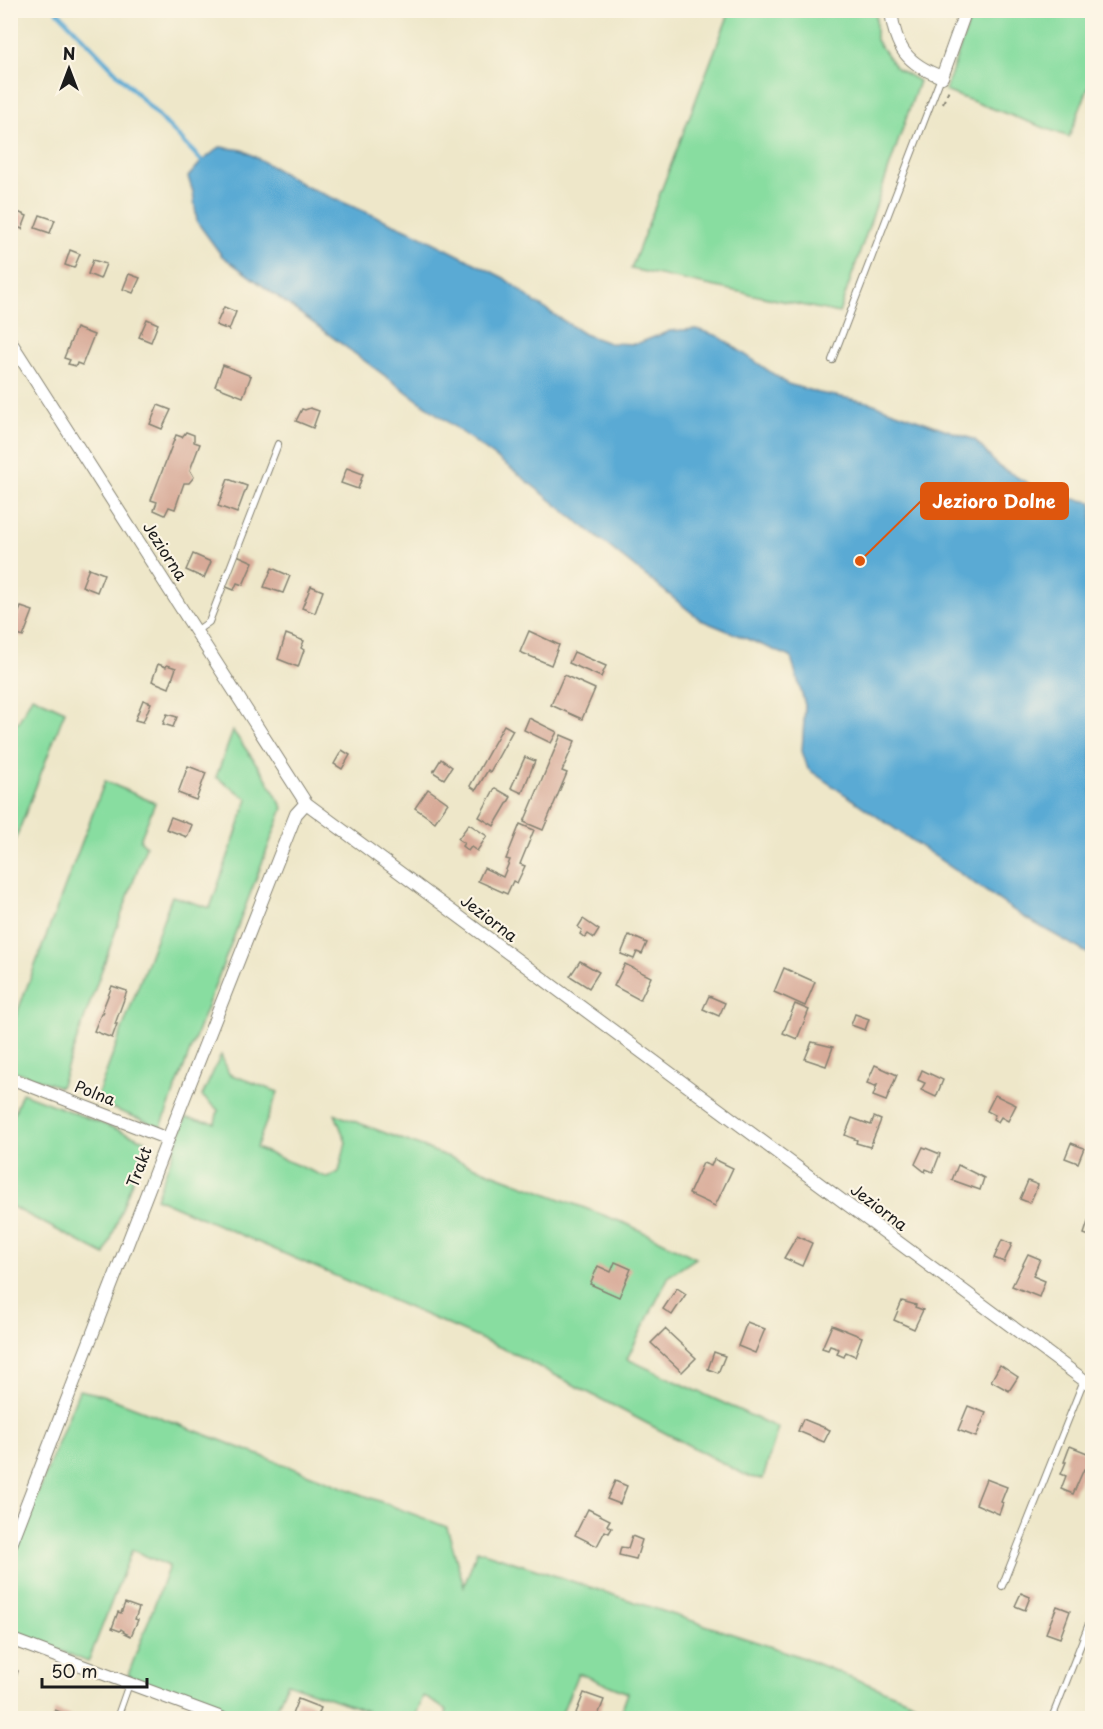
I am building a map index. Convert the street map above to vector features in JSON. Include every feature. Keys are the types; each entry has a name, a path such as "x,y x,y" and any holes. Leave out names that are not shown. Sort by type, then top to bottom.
{"street":[{"path":"891,10 893,30 908,58 923,70 942,77 966,10"},
{"name":"Jeziorna","path":"10,341 306,803 1088,1383"},
{"name":"Trakt","path":"10,1547 296,814 306,803"},
{"name":"Polna","path":"10,1078 168,1139"},
{"path":"10,1639 222,1719"}],"lane":[{"path":"832,360 942,77"},
{"path":"196,631 209,622 278,444"},
{"path":"1002,1586 1088,1383"},
{"path":"1052,1719 1092,1616"},
{"path":"117,1719 129,1684"}],"green space":[{"path":"730,11 876,11 876,40 896,68 919,81 839,313 631,269"},
{"path":"973,11 1092,11 1092,78 1069,137 945,91"},
{"path":"32,696 65,711 11,851 11,720 18,723"},
{"path":"233,731 265,776 283,808 161,1127 95,1102 172,896 210,908 248,799 216,777"},
{"path":"105,781 155,803 140,840 146,846 60,1087 11,1070 11,1029"},
{"path":"221,1055 229,1074 278,1092 256,1148 328,1178 339,1172 346,1142 335,1114 627,1224 696,1258 669,1276 627,1359 778,1428 763,1479 749,1477 513,1353 156,1198 186,1118 215,1123 218,1110 202,1096"},
{"path":"22,1093 147,1141 105,1255 11,1206 11,1122"},
{"path":"79,1390 102,1395 447,1527 464,1586 477,1550 793,1654 953,1718 619,1718 628,1693 578,1673 560,1718 445,1718 447,1710 423,1696 415,1718 365,1718 367,1711 287,1683 273,1718 238,1718 128,1675 169,1566 132,1550 88,1662 11,1630 10,1563"}],"water":[{"path":"220,147 243,150 307,187 415,233 504,278 536,303 584,334 609,343 636,344 670,331 696,329 718,336 788,384 819,393 868,402 975,440 998,466 1048,495 1092,502 1092,956 1022,916 808,769 802,751 805,705 791,657 701,620 513,470 222,256 197,222 193,192 188,177 202,161"}],"building":[{"path":"13,210 27,216 22,229 10,224"},
{"path":"40,215 55,220 50,233 35,228"},
{"path":"70,250 80,254 74,268 65,265"},
{"path":"93,260 106,264 100,279 88,274"},
{"path":"129,274 140,278 133,293 123,289"},
{"path":"224,307 236,312 229,330 216,325"},
{"path":"147,319 158,324 151,342 139,337"},
{"path":"76,328 94,335 82,365 77,363 76,366 68,364 70,360 64,358"},
{"path":"223,365 251,376 243,397 215,386"},
{"path":"158,405 171,410 162,429 150,424"},
{"path":"310,408 319,411 313,428 296,421 302,409"},
{"path":"186,432 194,435 194,442 200,444 190,470 194,477 189,483 184,483 175,509 169,507 165,515 154,510 157,502 151,500 176,435 182,437"},
{"path":"347,468 363,474 358,489 341,483"},
{"path":"228,479 247,486 237,513 218,506"},
{"path":"193,554 211,562 204,578 186,570"},
{"path":"237,555 253,562 243,585 237,583 234,590 224,586"},
{"path":"89,568 104,574 97,592 82,586"},
{"path":"272,568 290,576 283,593 264,587"},
{"path":"311,586 323,591 315,613 302,608"},
{"path":"21,607 33,611 23,637 11,632"},
{"path":"529,631 559,645 551,665 520,652"},
{"path":"286,634 304,641 301,648 304,650 298,667 278,659"},
{"path":"574,652 606,666 601,677 569,663"},
{"path":"158,664 176,668 169,688 152,681"},
{"path":"564,675 595,689 582,719 551,705"},
{"path":"143,700 151,703 143,722 135,720"},
{"path":"167,714 177,717 173,727 163,724"},
{"path":"529,718 557,732 551,743 524,730"},
{"path":"504,725 513,730 490,772 488,770 476,790 470,786"},
{"path":"561,735 575,741 562,771 567,773 543,830 524,822"},
{"path":"342,750 350,755 342,769 334,764"},
{"path":"525,757 535,761 522,793 511,788"},
{"path":"441,759 452,767 444,779 433,772"},
{"path":"188,766 206,773 196,800 178,793"},
{"path":"495,788 511,797 494,826 479,817"},
{"path":"428,789 448,803 435,822 415,808"},
{"path":"171,817 192,825 187,837 166,829"},
{"path":"469,824 487,836 477,851 471,847 468,851 462,846 464,843 458,839"},
{"path":"520,824 534,830 520,864 525,866 517,883 513,881 507,894 478,881 484,868 503,877 510,860 506,859"},
{"path":"583,919 599,930 594,938 588,934 585,938 580,934 582,930 578,927"},
{"path":"629,935 647,943 642,954 637,952 634,959 621,954"},
{"path":"580,961 599,972 589,988 570,976"},
{"path":"625,964 651,977 640,1000 614,986"},
{"path":"784,968 815,982 805,1006 774,992"},
{"path":"112,986 127,991 112,1038 94,1031 104,1012 102,1011"},
{"path":"709,996 725,1003 719,1016 703,1009"},
{"path":"795,1004 809,1010 797,1039 783,1033"},
{"path":"855,1014 869,1019 865,1030 851,1025"},
{"path":"812,1042 833,1047 826,1066 805,1059"},
{"path":"875,1065 897,1075 886,1101 873,1096 877,1085 867,1083"},
{"path":"922,1070 943,1080 936,1097 921,1090 925,1083 918,1080"},
{"path":"995,1095 1016,1105 1008,1121 1001,1117 998,1122 993,1119 995,1115 987,1111"},
{"path":"874,1117 881,1120 870,1147 856,1143 857,1140 845,1135 852,1118 871,1125"},
{"path":"1071,1143 1084,1148 1078,1163 1065,1158"},
{"path":"923,1147 940,1154 933,1172 926,1169 925,1172 915,1164"},
{"path":"714,1159 733,1168 715,1206 689,1194 703,1163 711,1166"},
{"path":"958,1165 984,1178 980,1190 952,1180"},
{"path":"1028,1181 1038,1185 1030,1203 1020,1199"},
{"path":"1089,1219 1092,1221 1092,1237 1084,1234"},
{"path":"797,1236 812,1243 802,1266 784,1258"},
{"path":"1002,1240 1012,1244 1004,1262 994,1258"},
{"path":"1028,1254 1040,1259 1033,1276 1045,1281 1039,1297 1012,1286"},
{"path":"615,1262 631,1269 619,1297 590,1284 598,1266 611,1272"},
{"path":"677,1288 686,1294 672,1315 663,1309"},
{"path":"902,1301 916,1305 915,1307 923,1310 914,1329 894,1320"},
{"path":"747,1322 765,1329 755,1353 738,1346"},
{"path":"832,1325 862,1337 855,1356 846,1352 844,1357 837,1354 839,1349 830,1346 828,1350 822,1348"},
{"path":"665,1329 696,1358 682,1372 651,1343"},
{"path":"714,1352 725,1356 718,1373 708,1369"},
{"path":"1000,1365 1018,1377 1009,1391 991,1381"},
{"path":"968,1406 986,1413 976,1437 958,1430"},
{"path":"803,1419 830,1430 824,1442 798,1431"},
{"path":"1070,1446 1092,1455 1092,1472 1084,1469 1073,1494 1061,1489 1066,1476 1061,1474"},
{"path":"986,1479 1007,1487 999,1514 976,1504"},
{"path":"615,1481 627,1486 620,1504 607,1499"},
{"path":"588,1509 610,1520 607,1525 612,1528 609,1533 605,1531 597,1546 575,1535"},
{"path":"632,1536 642,1540 636,1559 619,1555 621,1547 628,1548"},
{"path":"1021,1593 1030,1597 1025,1610 1015,1606"},
{"path":"125,1603 139,1608 135,1619 138,1620 131,1636 121,1629 120,1631 112,1628 118,1612 121,1613"},
{"path":"1057,1606 1070,1611 1060,1638 1046,1633"},
{"path":"10,1668 18,1671 12,1689 10,1688"},
{"path":"584,1693 604,1700 597,1718 574,1718"},
{"path":"298,1699 321,1708 317,1718 291,1717"},
{"path":"55,1710 76,1718 52,1718"}],"waterway":[{"path":"56,10 202,161"}],"place":[{"name":"Jezioro Dolne","path":"860,561"}]}
